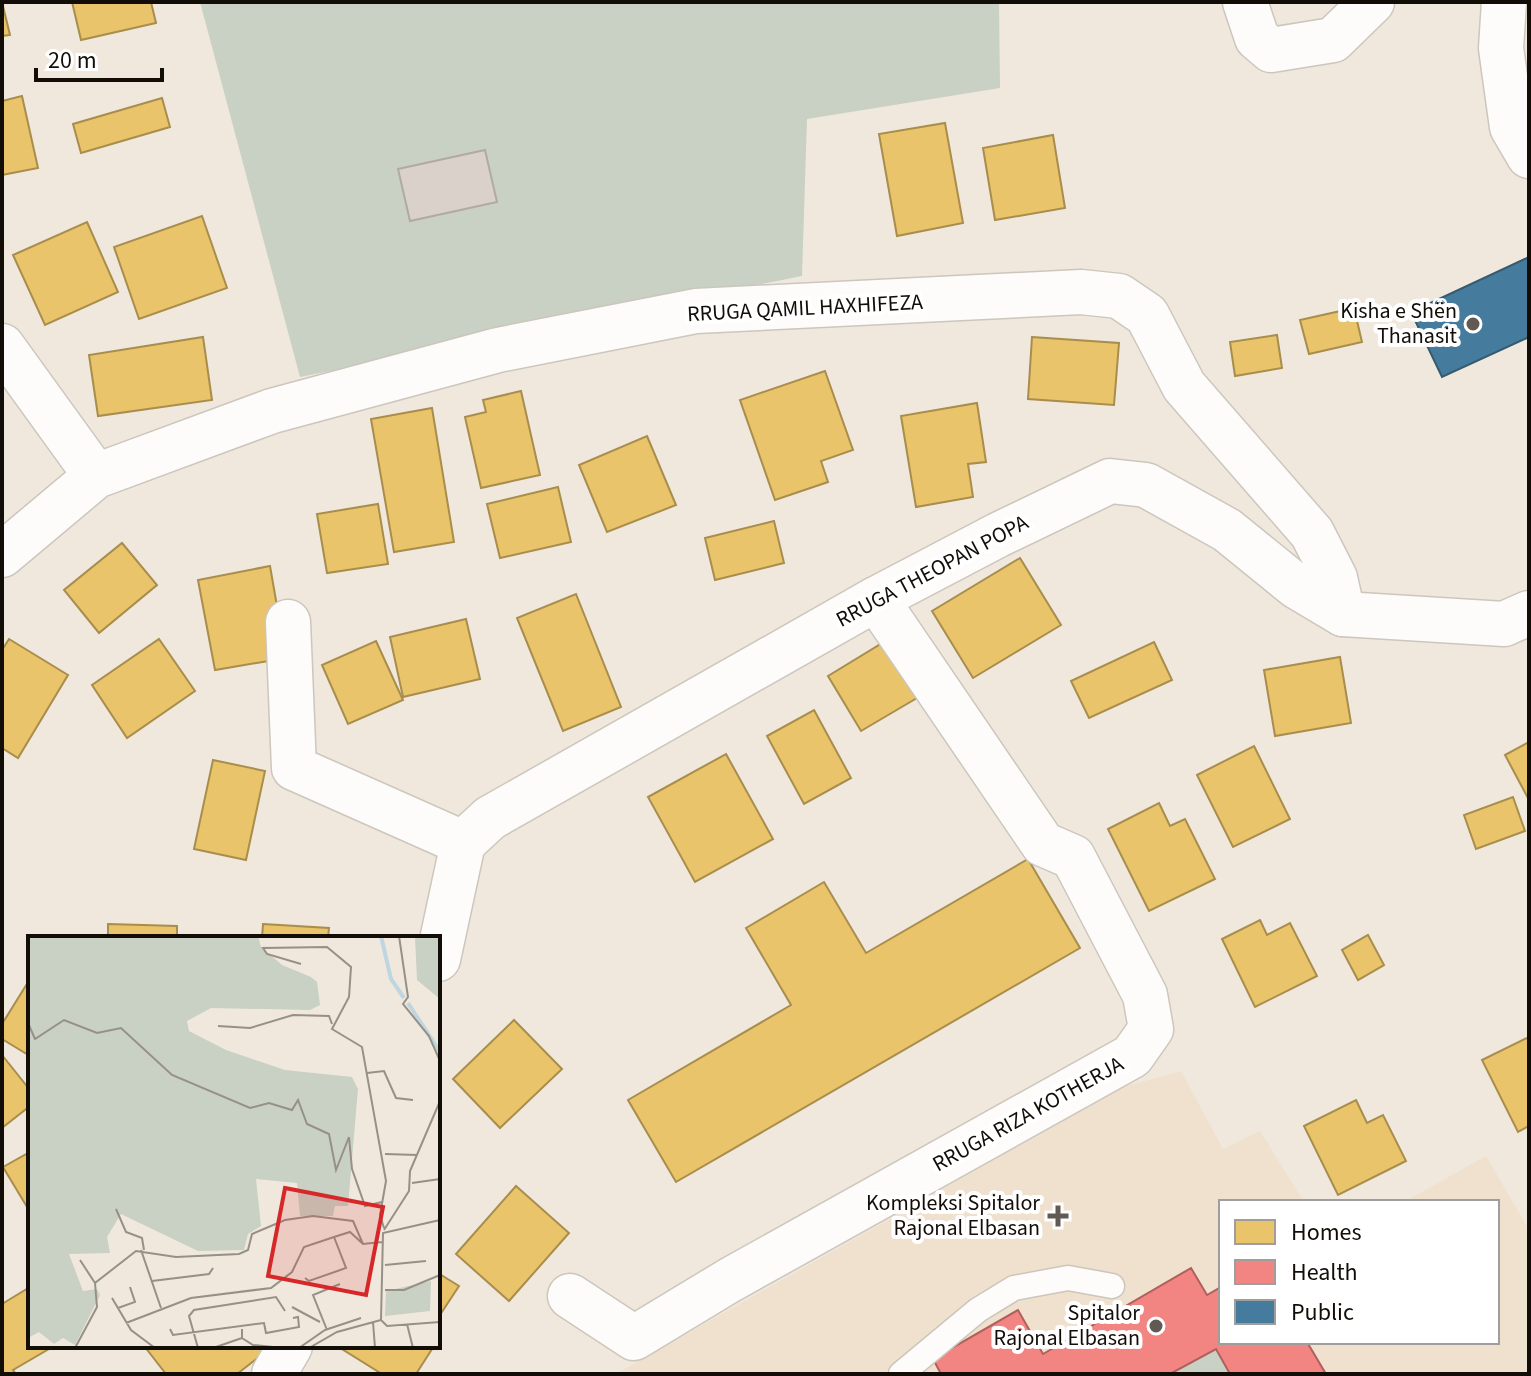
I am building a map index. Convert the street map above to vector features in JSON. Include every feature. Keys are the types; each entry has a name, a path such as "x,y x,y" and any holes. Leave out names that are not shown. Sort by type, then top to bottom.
{"street":[{"path":"1245,2 1257,38 1271,50 1333,40 1372,2"},
{"path":"1504,2 1501,48 1512,127 1529,156"},
{"name":"RRUGA QAMIL HAXHIFEZA","path":"2,555 96,476 272,411 498,350 696,311 1081,292 1119,296 1147,315 1184,386 1312,533 1335,578 1343,614"},
{"path":"2,346 96,476"},
{"name":"RRUGA THEOPAN POPA","path":"463,843 490,818 876,599 1110,481 1146,485 1227,530 1296,586 1343,614 1504,624 1529,613"},
{"name":"RRUGA RIZA KOTHERJA","path":"570,1296 634,1338 730,1280 1132,1056 1151,1029 1145,995 1073,857 1043,844 876,599"},
{"path":"288,622 294,768 463,843 440,950"},
{"path":"274,1374 289,1348"}],"lane":[{"path":"901,1374 978,1310 1014,1288 1068,1278 1112,1286"}],"shaded area":[{"name":"Kompleksi Spitalor Rajonal Elbasan","path":"1181,1071 1223,1149 1260,1131 1303,1200 1219,1200 1219,1344 1499,1344 1499,1200 1408,1200 1486,1156 1529,1230 1529,1374 616,1374 1123,1087"}],"green space":[{"path":"200,2 999,2 1000,88 807,119 802,276 300,377"},
{"path":"1216,1349 1230,1374 1170,1374"}],"building: Homes":[{"path":"2,2 10,35 2,36"},
{"path":"72,2 151,2 156,23 81,40"},
{"path":"22,96 38,168 2,175 2,101"},
{"path":"162,98 170,127 81,153 73,124"},
{"path":"945,123 963,223 897,236 879,134"},
{"path":"1053,135 1065,208 995,220 983,148"},
{"path":"202,216 227,288 139,319 114,247"},
{"path":"87,222 118,292 45,325 13,255"},
{"path":"1354,308 1362,342 1309,354 1300,320"},
{"path":"1277,335 1282,368 1235,376 1230,342"},
{"path":"203,337 212,400 98,416 89,355"},
{"path":"1032,337 1119,343 1114,405 1028,399"},
{"path":"825,371 853,450 821,461 828,482 775,500 740,400"},
{"path":"521,391 540,475 481,488 465,417 486,412 483,400"},
{"path":"977,403 986,462 968,464 973,497 916,507 901,416"},
{"path":"432,408 454,542 394,552 371,419"},
{"path":"647,436 676,505 607,532 579,465"},
{"path":"558,487 571,542 500,558 487,504"},
{"path":"378,504 388,564 327,573 317,514"},
{"path":"774,521 784,563 715,580 705,538"},
{"path":"122,543 157,585 99,633 64,590"},
{"path":"1020,558 1061,625 973,678 932,611"},
{"path":"270,566 286,658 215,670 198,580"},
{"path":"576,594 621,707 563,731 517,618"},
{"path":"466,619 480,679 403,697 390,637"},
{"path":"9,639 68,675 18,758 2,748 2,650"},
{"path":"159,639 195,691 127,738 92,685"},
{"path":"376,641 403,700 348,724 322,665"},
{"path":"884,642 917,698 861,731 828,676"},
{"path":"1154,642 1172,680 1089,718 1071,681"},
{"path":"1340,657 1351,723 1275,736 1264,670"},
{"path":"814,710 851,778 804,804 767,736"},
{"path":"1529,742 1529,800 1505,755"},
{"path":"1254,746 1290,819 1233,847 1197,775"},
{"path":"726,754 773,839 695,882 648,797"},
{"path":"213,760 265,771 246,860 194,849"},
{"path":"1513,797 1525,831 1476,849 1464,815"},
{"path":"1159,803 1170,826 1185,819 1215,879 1149,911 1108,829"},
{"path":"1028,859 1080,948 676,1182 628,1100 791,1005 746,928 824,882 866,953"},
{"path":"1260,920 1267,935 1290,923 1317,976 1255,1007 1222,939"},
{"path":"108,924 177,926 177,936 108,936"},
{"path":"263,924 329,928 328,936 262,936"},
{"path":"1368,935 1384,965 1358,980 1342,950"},
{"path":"28,982 28,1055 2,1039 2,1024"},
{"path":"514,1020 562,1069 500,1128 453,1079"},
{"path":"1529,1037 1529,1126 1518,1132 1482,1060"},
{"path":"2,1055 28,1088 28,1108 2,1128"},
{"path":"1356,1100 1367,1123 1383,1115 1406,1161 1338,1195 1304,1126"},
{"path":"28,1153 28,1209 3,1167"},
{"path":"516,1186 569,1233 509,1301 456,1254"},
{"path":"440,1274 459,1286 440,1315"},
{"path":"28,1288 28,1348 51,1348 13,1370 16,1374 2,1374 2,1304"},
{"path":"146,1348 260,1348 264,1353 237,1374 166,1374"},
{"path":"340,1348 433,1348 416,1374 382,1374"}],"building: Health":[{"name":"Spitalor Rajonal Elbasan","path":"1191,1268 1207,1295 1219,1288 1219,1344 1308,1344 1326,1374 1230,1374 1216,1349 1170,1374 941,1374 933,1359 1018,1310 1043,1354"}],"building: Public":[{"name":"Kisha e Shën Thanasit","path":"1529,257 1529,337 1442,377 1411,312"}],"building: Other":[{"path":"485,150 497,202 410,221 398,169"}],"place":[{"name":"Kisha e Shën Thanasit","path":"1473,324"},
{"name":"Kompleksi Spitalor Rajonal Elbasan","path":"1058,1216"},
{"name":"Spitalor Rajonal Elbasan","path":"1156,1326"}]}
